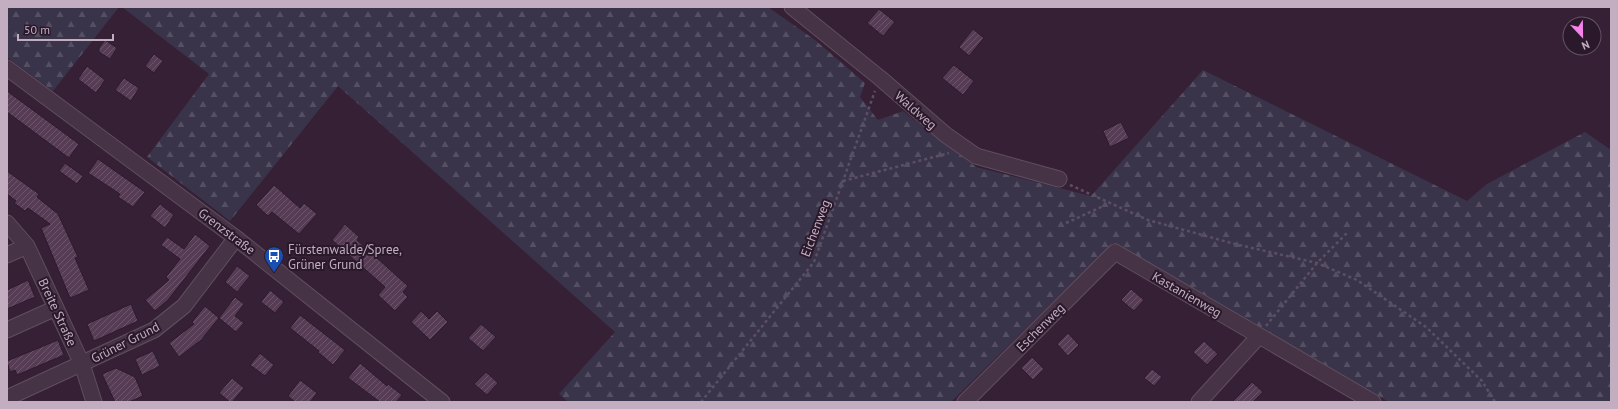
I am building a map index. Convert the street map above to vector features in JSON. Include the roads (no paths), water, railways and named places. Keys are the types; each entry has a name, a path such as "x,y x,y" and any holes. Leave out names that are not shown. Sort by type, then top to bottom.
{"street":[{"name":"Waldweg","path":"792,7 880,78 946,135 976,156 1059,179"},
{"name":"Grenzstraße","path":"7,68 236,238 442,402"},
{"name":"Breite Straße","path":"7,223 27,246 82,364 94,402"},
{"name":"Grüner Grund","path":"7,398 154,330 184,306 236,238"},
{"path":"7,255 27,246"},
{"name":"Kastanienweg","path":"1115,252 1373,402"},
{"name":"Eschenweg","path":"965,402 1115,252"},
{"path":"7,330 56,308"},
{"path":"1199,402 1258,336"}],"place":[{"name":"Fürstenwalde/Spree, Grüner Grund","path":"274,273"}]}
